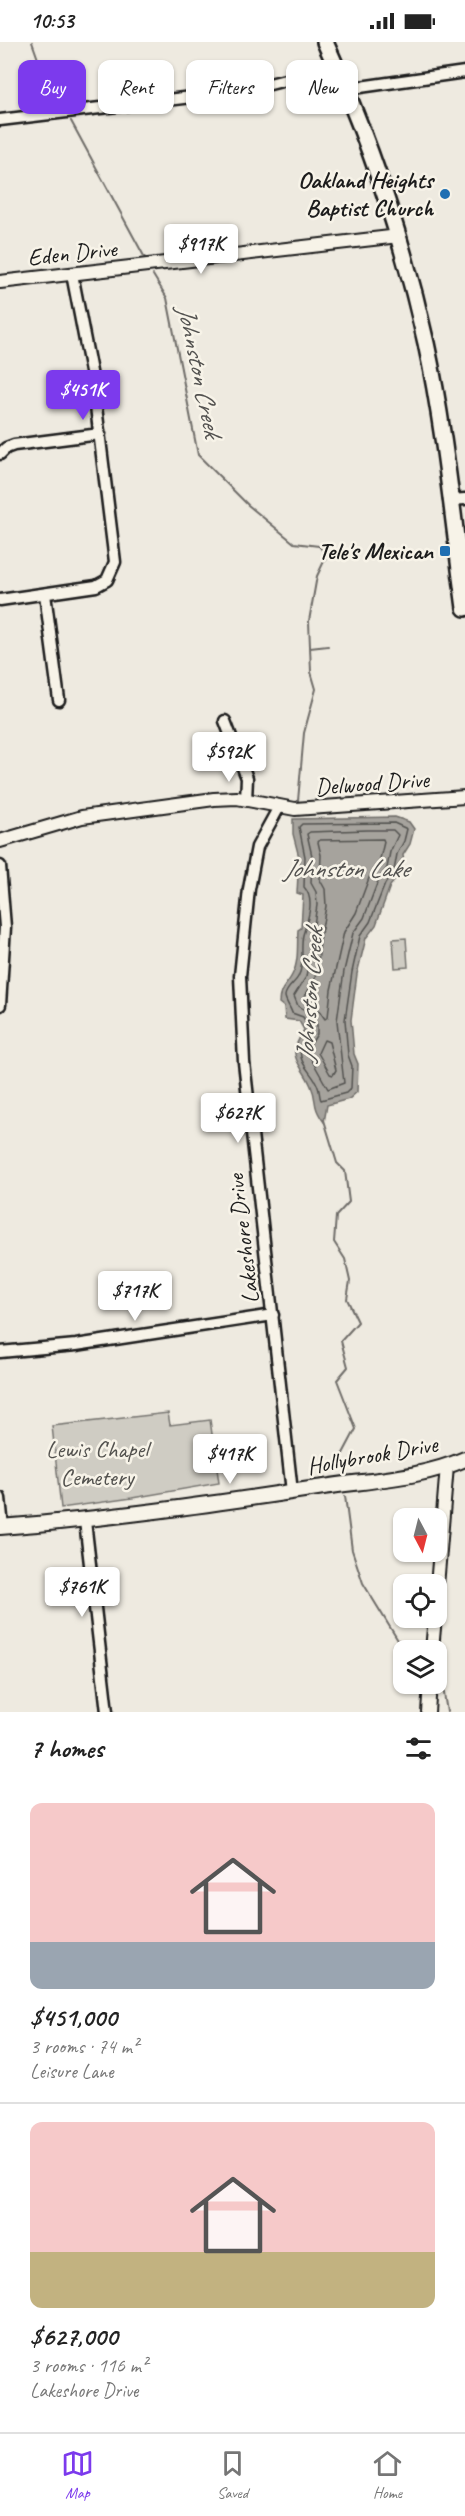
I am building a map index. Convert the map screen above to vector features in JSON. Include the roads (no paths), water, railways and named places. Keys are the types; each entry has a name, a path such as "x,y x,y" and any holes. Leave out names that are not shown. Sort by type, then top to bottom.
{"main road":[{"path":"325,42 334,60"},
{"path":"356,114 375,162 399,236 426,342 458,500 465,608"},
{"name":"Hollybrook Drive","path":"2,1527 85,1521 292,1492 424,1472 465,1459"}],"street":[{"path":"358,87 465,72"},
{"path":"0,120 242,91 286,80"},
{"name":"Eden Drive","path":"0,282 399,236"},
{"path":"0,600 96,586 105,582 111,573 115,554 100,434 72,274"},
{"path":"0,454 6,448 14,445 100,434"},
{"path":"45,594 58,700"},
{"path":"225,721 247,778 246,800"},
{"name":"Delwood Drive","path":"0,840 91,815 214,799 246,800 295,809 465,797"},
{"name":"Lakeshore Drive","path":"279,807 262,835 254,859 242,948 240,992 244,1062 292,1492"},
{"path":"0,866 5,927 0,1005"},
{"path":"0,1352 76,1345 273,1316"},
{"path":"438,1574 447,1466"},
{"path":"0,1498 2,1527"},
{"path":"85,1521 107,1712"},
{"path":"428,1712 429,1694"}],"water":[{"name":"Johnston Lake","path":"395,817 409,822 414,829 410,844 403,855 404,863 399,875 390,886 376,925 366,938 357,974 351,1020 354,1054 358,1064 357,1092 349,1099 327,1105 324,1122 317,1111 313,1091 307,1077 296,1060 298,1040 304,1030 299,1021 285,1019 284,1007 279,1003 282,990 295,968 298,930 301,928 303,895 297,893 299,857 293,834 293,819"}],"waterway":[{"name":"Johnston Creek","path":"32,42 39,60"},
{"name":"Johnston Creek","path":"71,121 145,258"},
{"name":"Johnston Creek","path":"153,275 167,298 198,455 248,505 294,543 319,546 327,555 317,576 309,621 311,672 316,689 304,733 298,801"},
{"path":"310,648 328,646"},
{"name":"Johnston Creek","path":"324,1120 337,1163 345,1171 349,1202 336,1216 334,1242 345,1259 350,1281 347,1299 358,1322 341,1341 348,1367 337,1380 356,1429 339,1461 340,1467"},
{"name":"Johnston Creek","path":"345,1496 352,1550 363,1583 398,1640"},
{"name":"Johnston Creek","path":"444,1694 447,1712"}],"place":[{"name":"Oakland Heights Baptist Church","path":"445,194"},
{"name":"Tele's Mexican","path":"445,551"}],"park label":[{"name":"Lewis Chapel Cemetery","path":"97,1463"}]}
